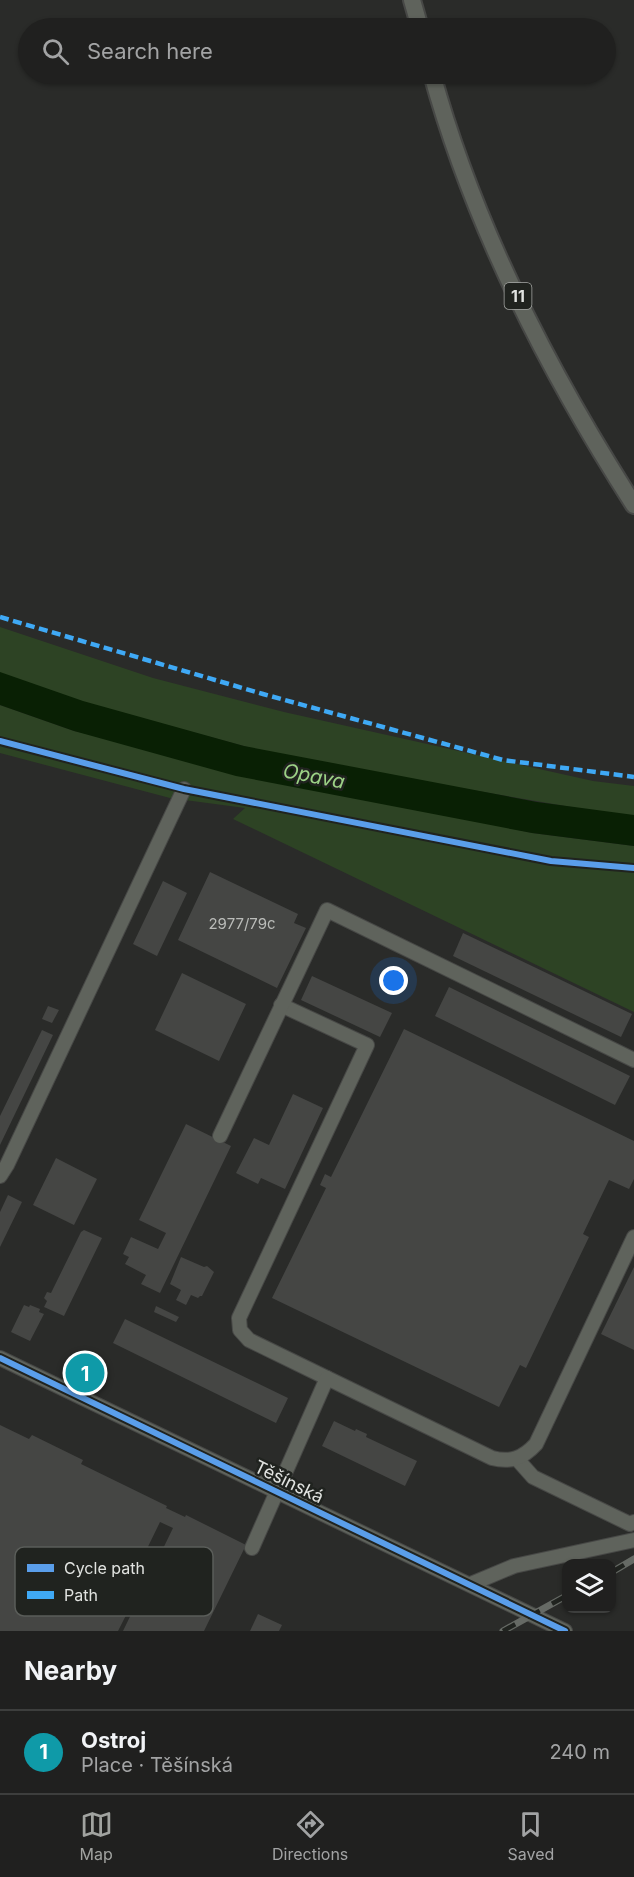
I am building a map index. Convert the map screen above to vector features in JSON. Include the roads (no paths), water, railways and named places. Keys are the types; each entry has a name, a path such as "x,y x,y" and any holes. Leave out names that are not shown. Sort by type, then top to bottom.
{"main road":[{"path":"412,0 417,18"},
{"name":"11","path":"435,84 445,120 488,234 540,343 592,439 634,504"}],"street":[{"path":"0,1176 7,1166 184,789"},
{"path":"220,1136 327,910 634,1060"},
{"path":"281,1005 367,1045 239,1318 240,1330 249,1340 492,1458 504,1461 517,1460 536,1444 634,1237"},
{"name":"Těšínská","path":"0,1358 565,1631"},
{"path":"252,1548 327,1378"},
{"path":"517,1460 533,1477 630,1524 634,1522"},
{"path":"471,1584 514,1566 634,1540"}],"water":[{"name":"Opava","path":"0,672 83,701 244,746 537,802 634,815 634,846 532,833 236,776 74,731 0,705"}],"railway":[{"path":"616,1570 634,1559"},
{"path":"503,1631 562,1598"}],"place":[{"name":"Ostroj","path":"85,1373"}]}
